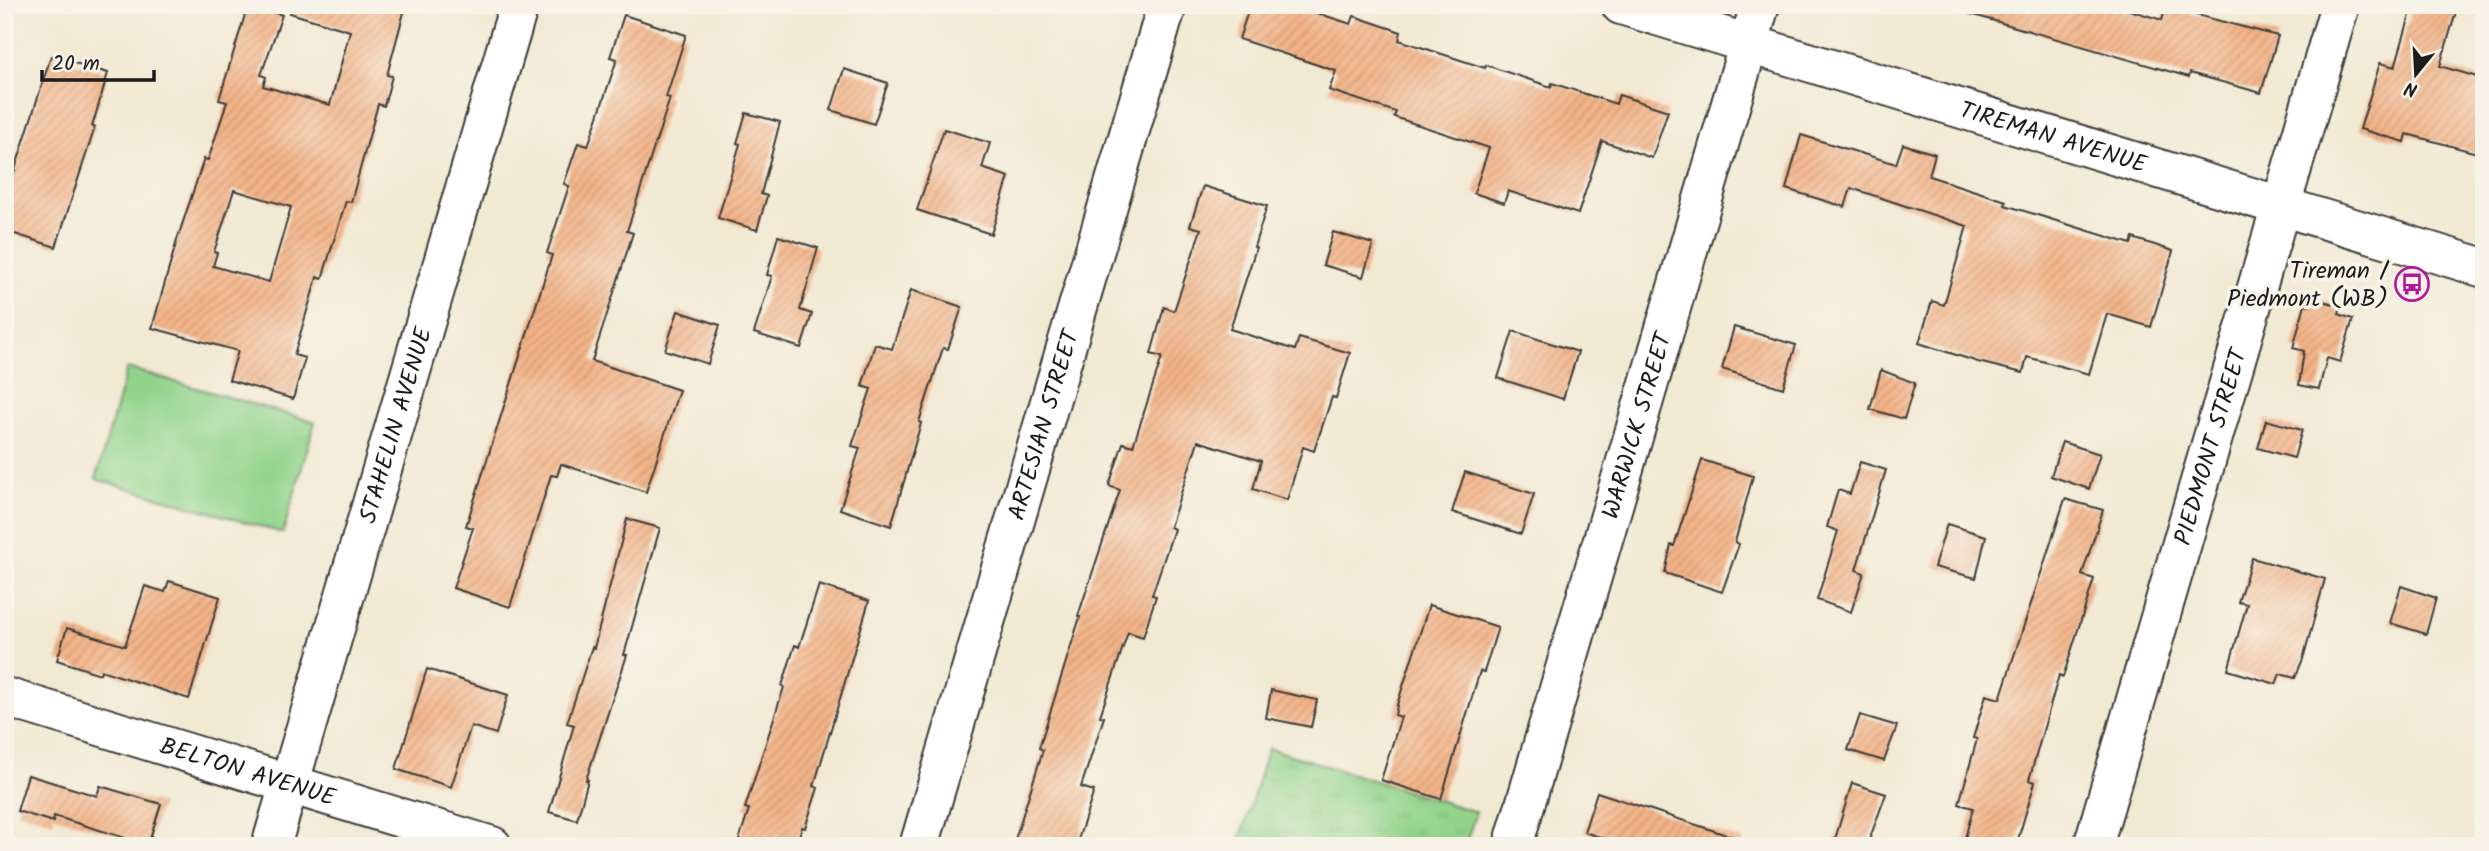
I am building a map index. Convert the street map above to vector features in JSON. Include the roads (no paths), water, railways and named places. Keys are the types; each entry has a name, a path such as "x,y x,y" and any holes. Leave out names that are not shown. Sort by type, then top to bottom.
{"street":[{"name":"STAHELIN AVENUE","path":"271,846 519,5"},
{"name":"ARTESIAN STREET","path":"919,846 1167,5"},
{"name":"TIREMAN AVENUE","path":"1620,5 2484,268"},
{"name":"WARWICK STREET","path":"1513,846 1760,5"},
{"name":"PIEDMONT STREET","path":"2093,846 2340,5"},
{"name":"BELTON AVENUE","path":"5,697 492,846"}],"place":[{"name":"Tireman / Piedmont (WB)","path":"2412,284"}]}
